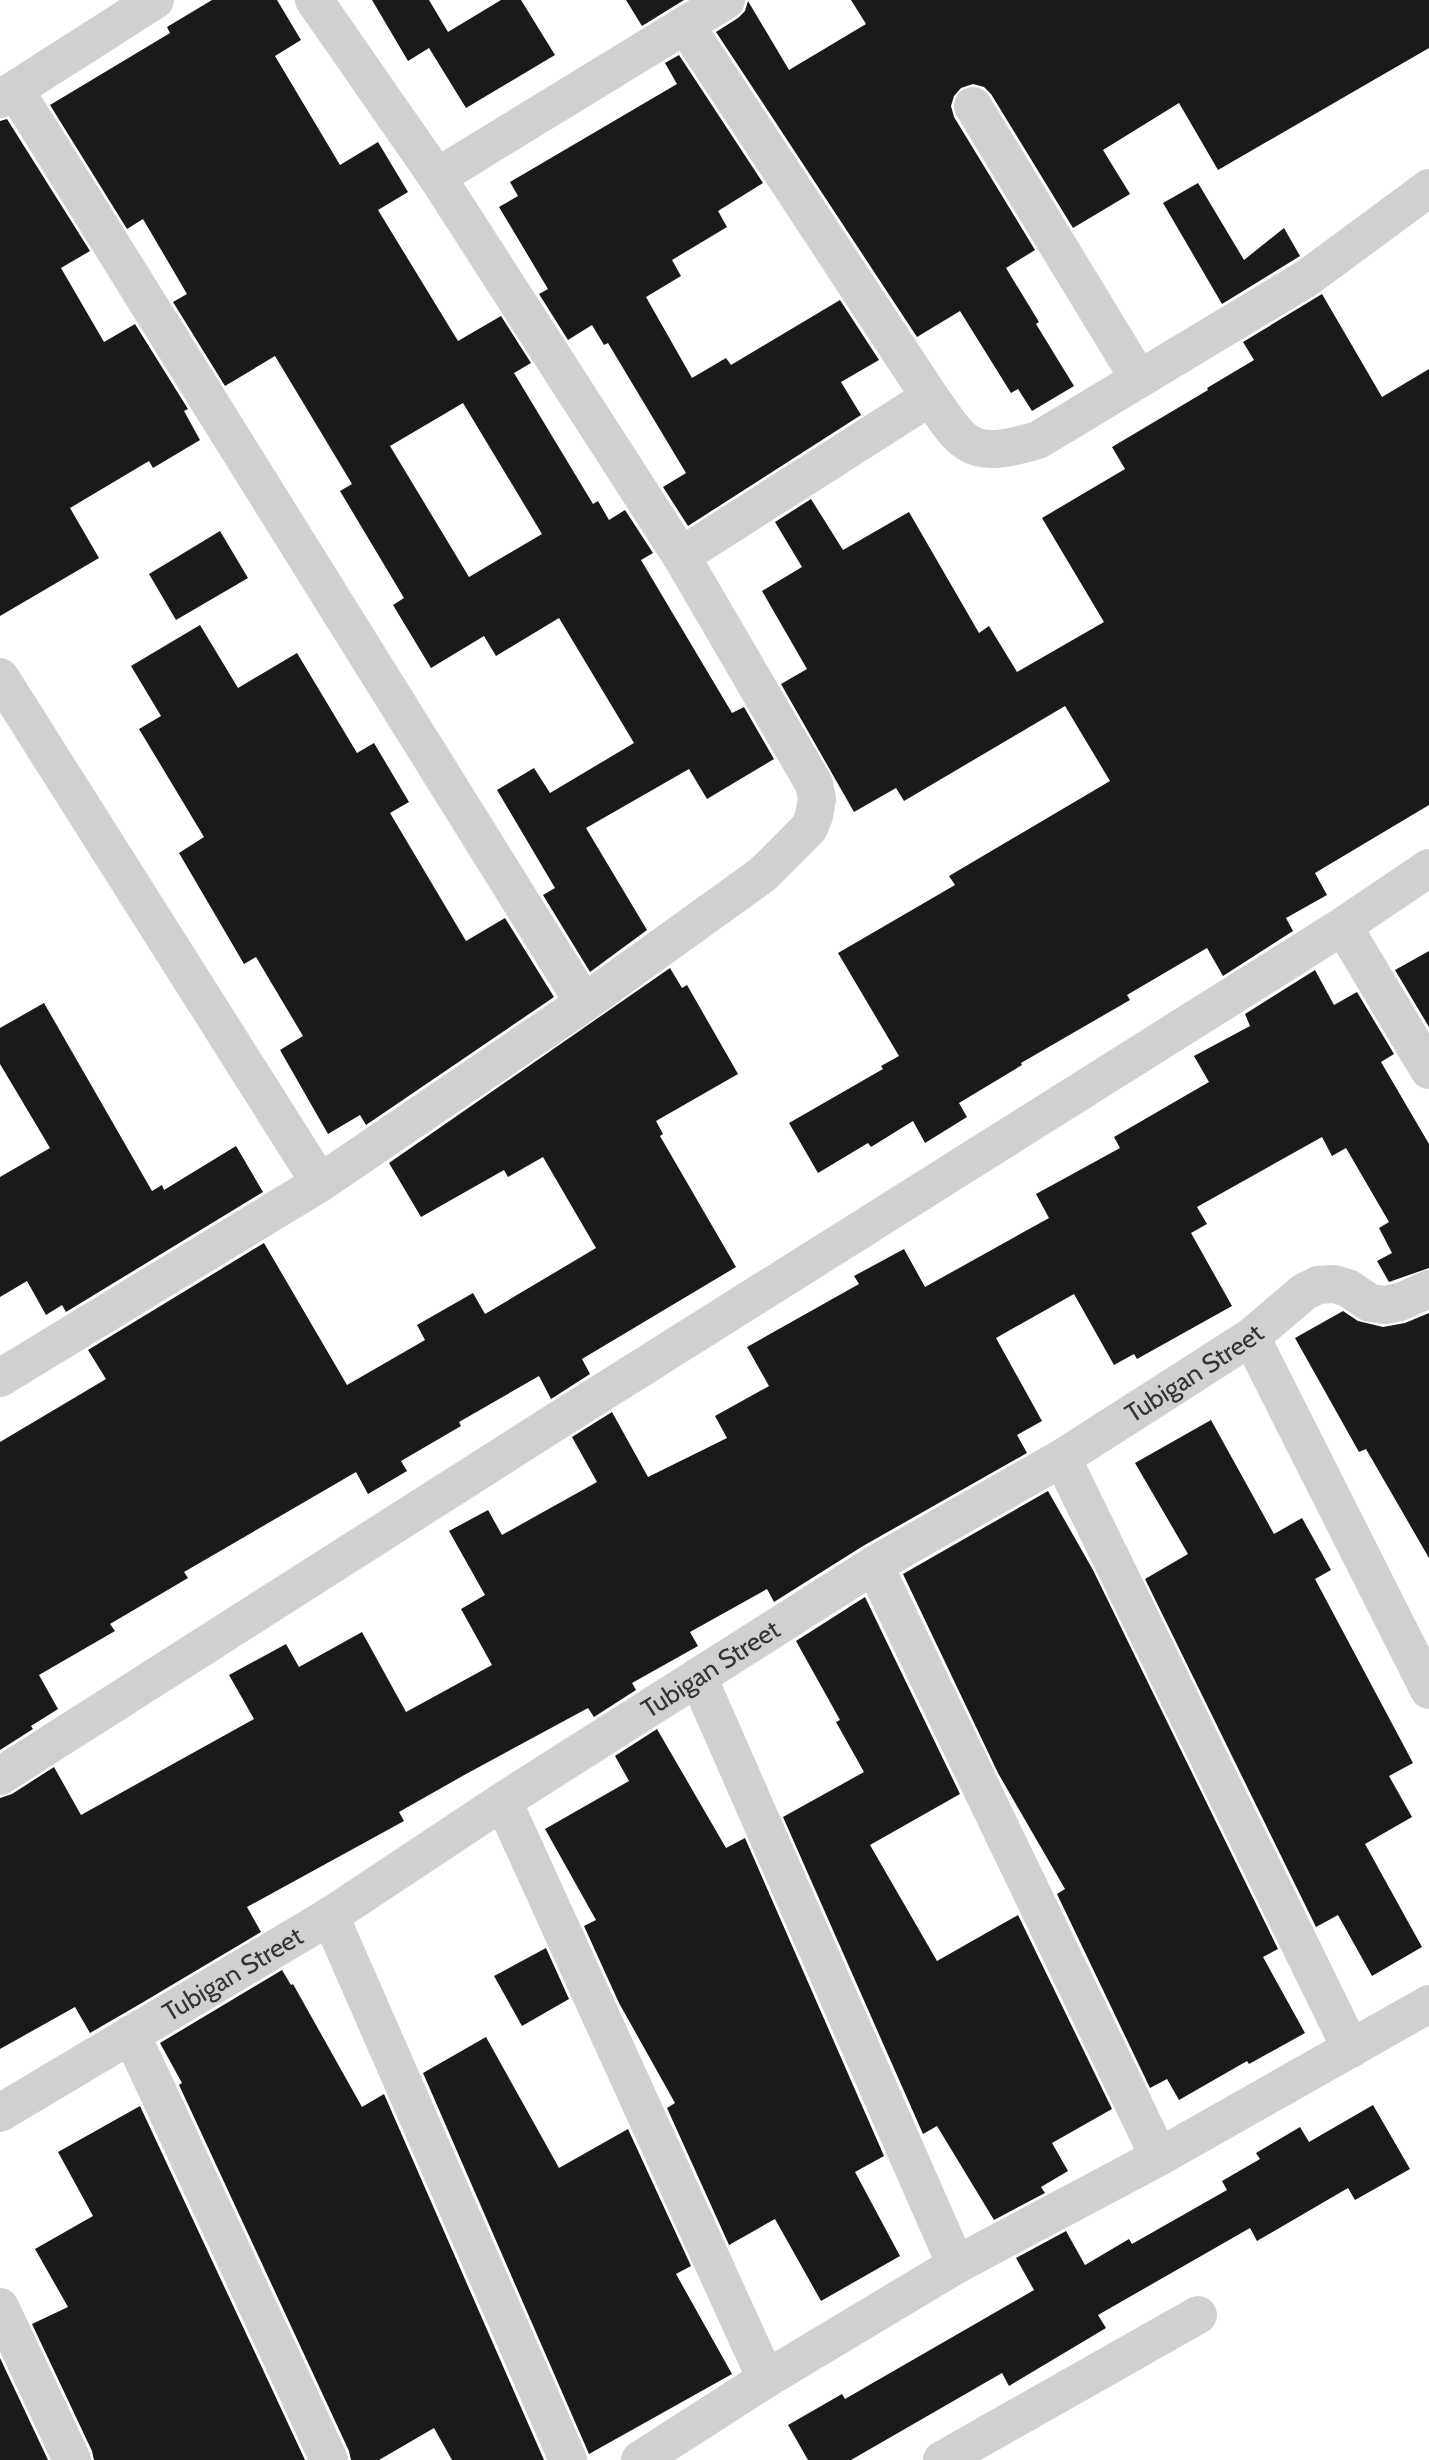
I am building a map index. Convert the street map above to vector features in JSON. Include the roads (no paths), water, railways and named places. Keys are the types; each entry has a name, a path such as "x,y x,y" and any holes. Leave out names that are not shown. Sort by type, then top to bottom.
{"street":[{"path":"155,0 8,94 584,1003"},
{"path":"0,1378 320,1183 584,1003 762,875 809,828 814,816 817,799 810,775 681,556 437,177 314,0"},
{"path":"437,177 726,0"},
{"path":"686,26 930,397 965,441 988,449 1008,448 1038,440 1307,278 1429,188"},
{"path":"973,106 1139,379"},
{"path":"681,556 930,397"},
{"path":"0,677 320,1183"},
{"path":"0,1776 580,1406 1343,926 1429,868"},
{"path":"1343,926 1429,1070"},
{"name":"Tubigan Street","path":"0,2113 330,1916 503,1801 874,1565 1062,1458 1251,1337 1304,1292 1318,1284 1334,1284 1348,1288 1370,1303 1385,1306 1429,1289"},
{"path":"1251,1337 1429,1690"},
{"path":"1062,1458 1351,2049"},
{"path":"874,1565 1159,2157"},
{"path":"698,1677 956,2265"},
{"path":"503,1801 766,2379"},
{"path":"330,1916 568,2460"},
{"path":"640,2460 766,2379 956,2265 1159,2157 1429,2004"},
{"path":"131,2034 329,2460"},
{"path":"0,2307 72,2460"},
{"path":"942,2460 1198,2315"}]}
